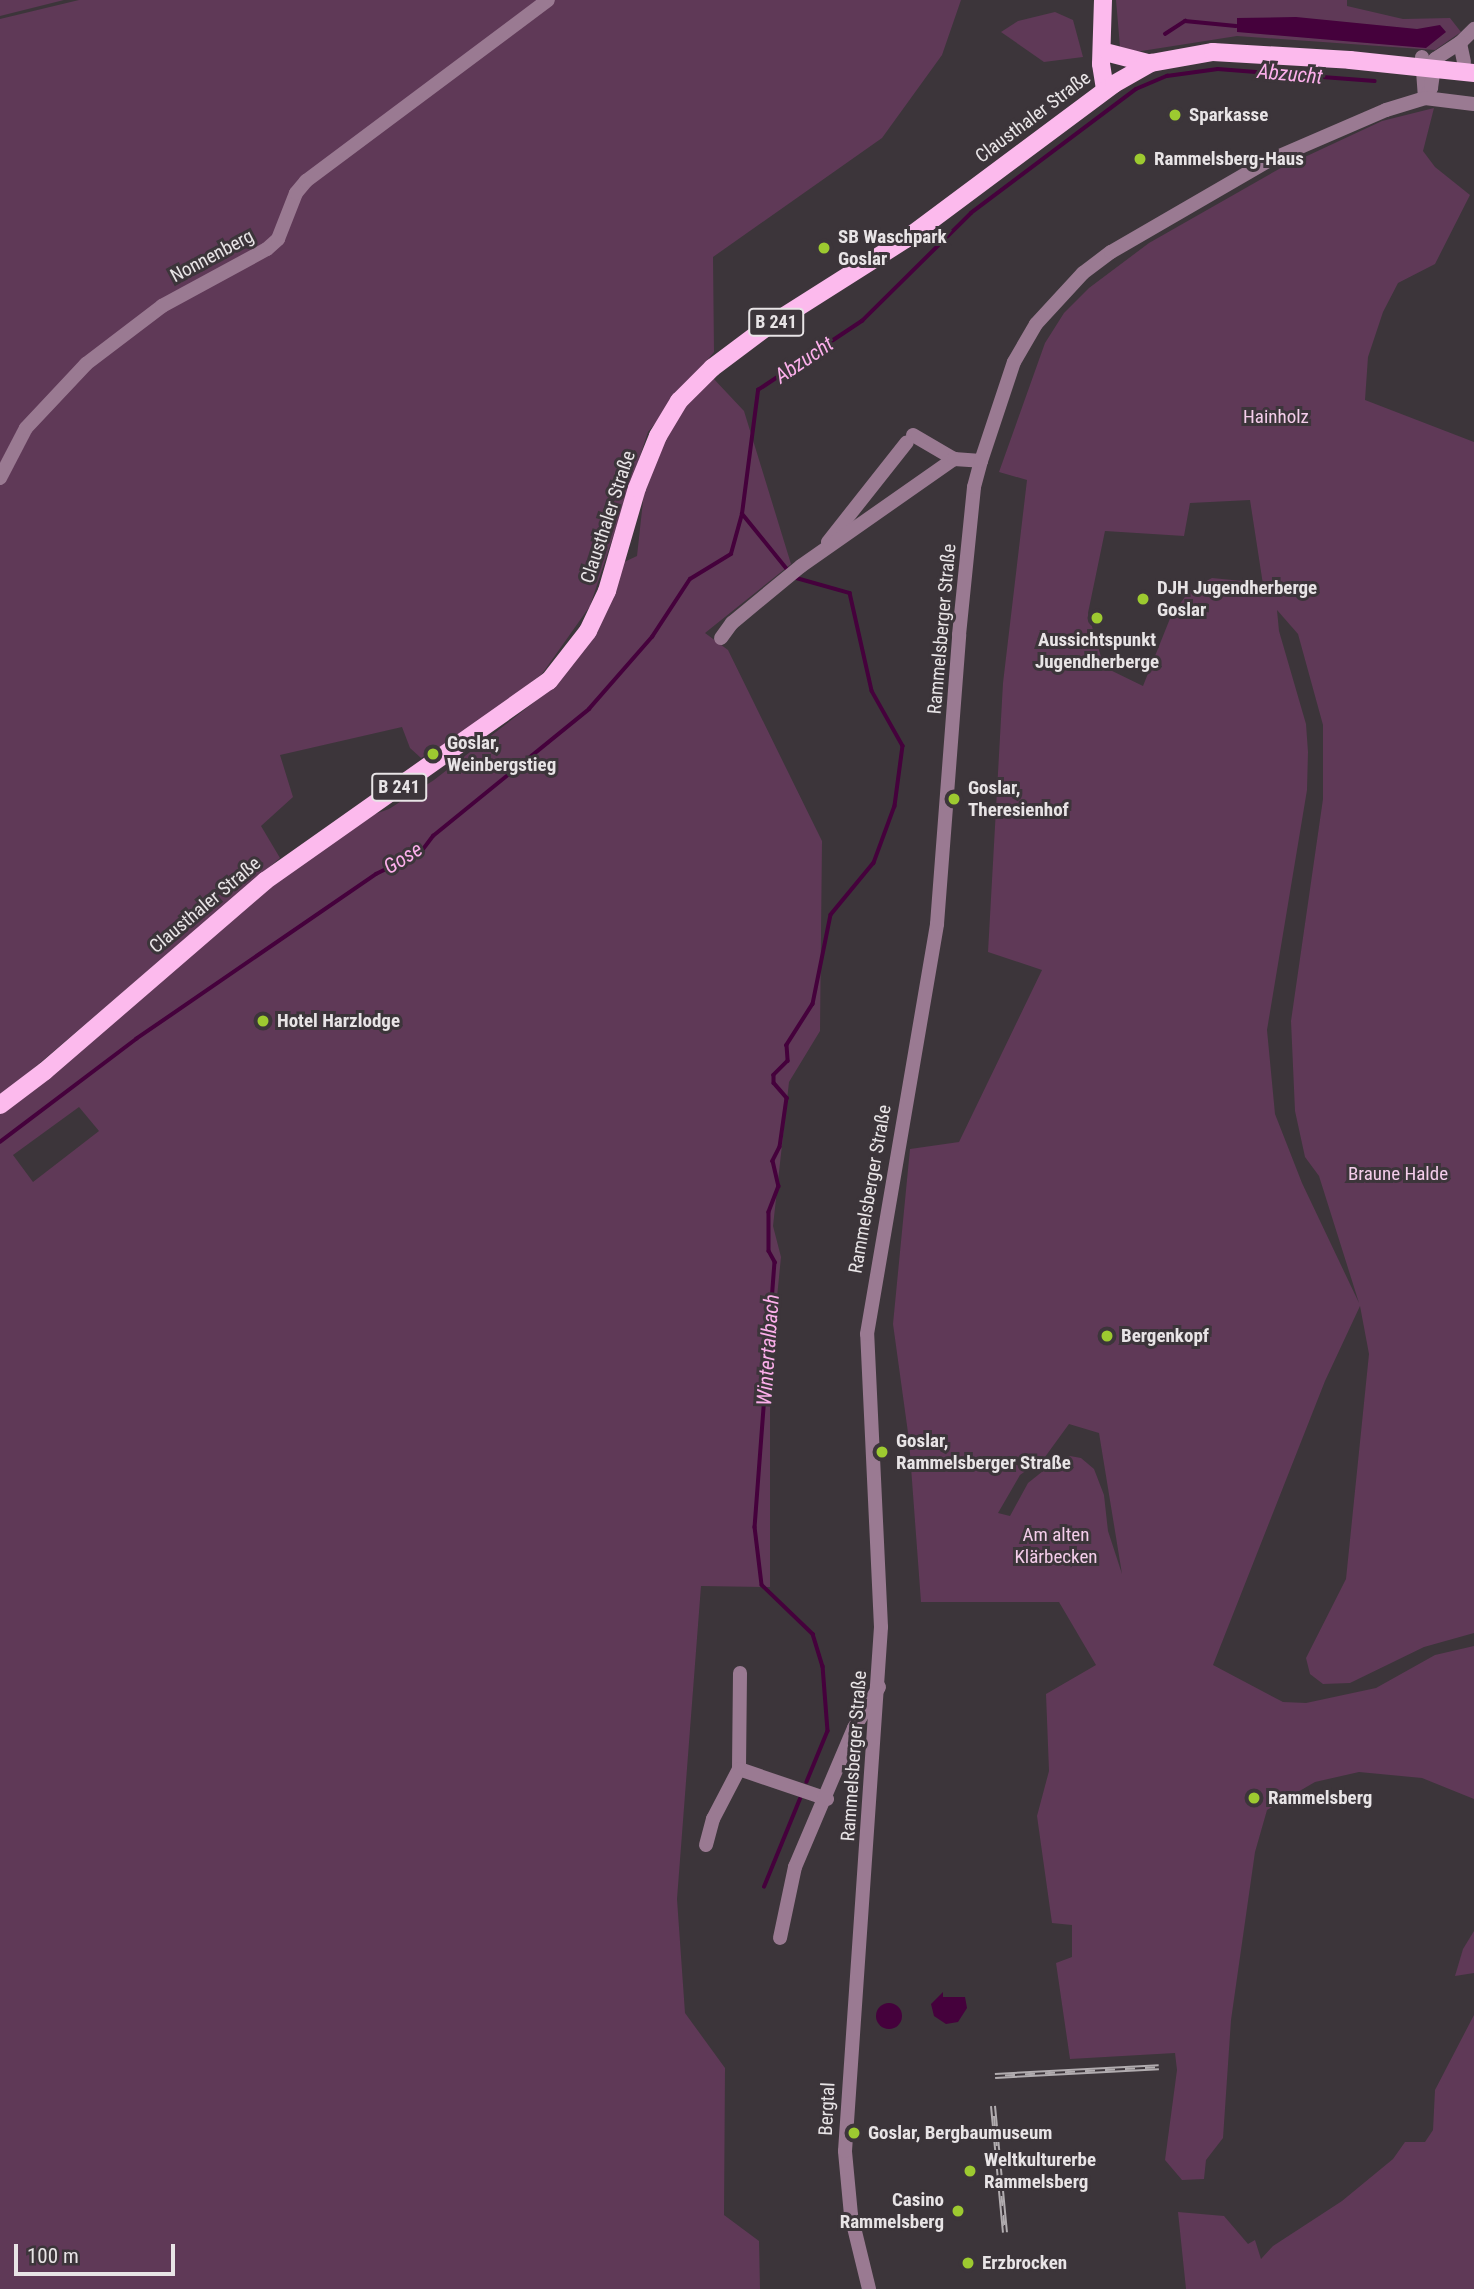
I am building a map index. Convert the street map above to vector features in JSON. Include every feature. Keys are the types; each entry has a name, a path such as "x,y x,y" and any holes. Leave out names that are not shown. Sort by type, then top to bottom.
{"main road":[{"path":"1103,0 1109,87"},
{"path":"1106,44 1128,62 1151,64"},
{"name":"Clausthaler Straße","path":"0,1105 45,1072 265,881 550,681 588,631 607,590 637,488 658,436 679,401 712,368 764,329 906,239 1109,87 1151,64 1213,52 1471,66"}],"street":[{"name":"Nonnenberg","path":"0,478 26,428 86,364 162,306 267,249 278,240 296,193 306,181 548,0"},
{"path":"1474,29 1460,44 1428,63 1431,88 1425,98 1474,104"},
{"path":"1460,44 1471,66"},
{"name":"Rammelsberger Straße","path":"860,1928 879,1687 881,1627 867,1334 933,950 974,487 981,461 1014,362 1036,324 1083,273 1270,160 1425,98"},
{"path":"819,554 910,438 954,459 981,461"},
{"path":"721,638 732,623 801,566 954,459"},
{"path":"706,1844 713,1819 739,1769 740,1673"},
{"path":"780,1938 795,1867 827,1799 854,1728 879,1687"},
{"name":"Rammelsberger Straße","path":"739,1769 827,1799"},
{"name":"Bergtal","path":"860,1928 845,2151 851,2215 869,2289"}],"green space":[{"path":"0,0 64,0 0,16"},
{"path":"79,0 961,0 942,55 882,138 713,257 714,352 648,432 590,606 542,674 470,729 421,758 410,748 402,727 280,755 293,797 261,826 280,858 0,1097 0,19"},
{"path":"1116,0 1347,0 1347,6 1403,19 1450,18 1461,32 1435,50 1237,36 1135,52 1120,47"},
{"path":"1055,12 1073,20 1083,57 1044,62 1001,32 1018,21"},
{"path":"1434,108 1423,151 1435,167 1470,195 1435,264 1398,283 1383,312 1368,357 1365,400 1474,442 1474,1633 1424,1647 1350,1683 1323,1684 1310,1674 1306,1658 1346,1579 1369,1354 1360,1306 1325,1381 1213,1665 1283,1702 1306,1703 1376,1688 1435,1655 1474,1646 1474,1799 1422,1778 1359,1772 1315,1782 1267,1810 1255,1852 1231,2020 1223,2138 1206,2160 1204,2179 1182,2180 1165,2160 1177,2070 1175,2053 1070,2059 1056,1963 1072,1957 1072,1925 1052,1923 1037,1816 1049,1771 1046,1694 1096,1665 1059,1602 921,1602 909,1440 893,1324 910,1149 959,1142 1042,970 988,952 1003,683 1027,480 999,472 1045,343 1064,313 1089,288 1149,243 1279,169 1382,121","holes":["1250,500 1264,591 1242,581 1212,578 1190,590 1171,616 1143,686 1104,667 1088,613 1105,531 1184,536 1190,503","1277,610 1298,634 1323,725 1323,799 1291,1021 1295,1111 1305,1157 1319,1176 1359,1303 1302,1183 1275,1114 1267,1030 1307,790 1308,752 1306,724 1279,631","1069,1424 1099,1433 1122,1574 1108,1531 1104,1495 1094,1469 1081,1458 1070,1456 1053,1463 1028,1483 1010,1516 998,1513 1020,1475 1045,1457"]},
{"path":"712,377 744,411 791,564 705,633 728,650 822,841 820,1031 789,1082 773,1226 781,1257 770,1368 770,1587 701,1586 677,1899 685,2013 725,2068 724,2215 759,2241 760,2289 0,2289 0,1113 236,911 364,818 389,809 434,780 555,686 622,563 637,556 644,492 664,440 684,405","holes":["79,1107 99,1131 33,1182 13,1155"]},
{"path":"1474,1931 1474,1973 1455,1976 1463,1949"},
{"path":"1474,2015 1474,2289 1186,2289 1178,2212 1224,2216 1248,2244 1255,2240 1261,2259 1273,2246 1342,2201 1393,2159 1405,2142 1425,2142 1433,2130 1435,2090"}],"shaded area":[{"path":"1296,17 1417,29 1440,25 1446,32 1426,48 1237,32 1237,18"},
{"path":"943,1992 943,1997 965,1997 967,2008 958,2022 946,2024 934,2016 931,2004"},
{"path":"889,2003 898,2007 902,2016 898,2025 889,2029 880,2025 876,2016 880,2007"}],"waterway":[{"path":"1165,34 1185,21 1236,26"},
{"name":"Abzucht","path":"788,571 742,514 758,390 862,321 971,213 1136,89 1167,76 1218,69 1375,81"},
{"name":"Gose","path":"0,1142 136,1039 376,874 421,852 433,836 589,709 652,637 690,579 731,554 742,514"},
{"name":"Wintertalbach","path":"793,577 850,593 872,691 903,746 895,806 874,863 831,915 813,1004 787,1045 788,1061 774,1075 774,1083 787,1098 780,1147 773,1161 779,1186 769,1212 769,1251 775,1262 755,1527 762,1585 813,1634 823,1666 828,1731 807,1782"},
{"name":"Wintertalbach","path":"764,1887 800,1799"}],"railway":[{"path":"995,2076 1159,2067"},
{"path":"993,2106 1005,2232"}],"place":[{"name":"Sparkasse","path":"1175,115"},
{"name":"Rammelsberg-Haus","path":"1140,159"},
{"name":"SB Waschpark Goslar","path":"824,248"},
{"name":"DJH Jugendherberge Goslar","path":"1143,599"},
{"name":"Aussichtspunkt Jugendherberge","path":"1097,618"},
{"name":"Goslar, Weinbergstieg","path":"433,754"},
{"name":"Goslar, Theresienhof","path":"954,799"},
{"name":"Hotel Harzlodge","path":"263,1021"},
{"name":"Bergenkopf","path":"1107,1336"},
{"name":"Goslar, Rammelsberger Straße","path":"882,1452"},
{"name":"Rammelsberg","path":"1254,1798"},
{"name":"Goslar, Bergbaumuseum","path":"854,2133"},
{"name":"Weltkulturerbe Rammelsberg","path":"970,2171"},
{"name":"Casino Rammelsberg","path":"958,2211"},
{"name":"Erzbrocken","path":"968,2263"}],"park label":[{"name":"Hainholz","path":"1276,417"},
{"name":"Braune Halde","path":"1398,1174"},
{"name":"Am alten Klärbecken","path":"1056,1546"}]}
